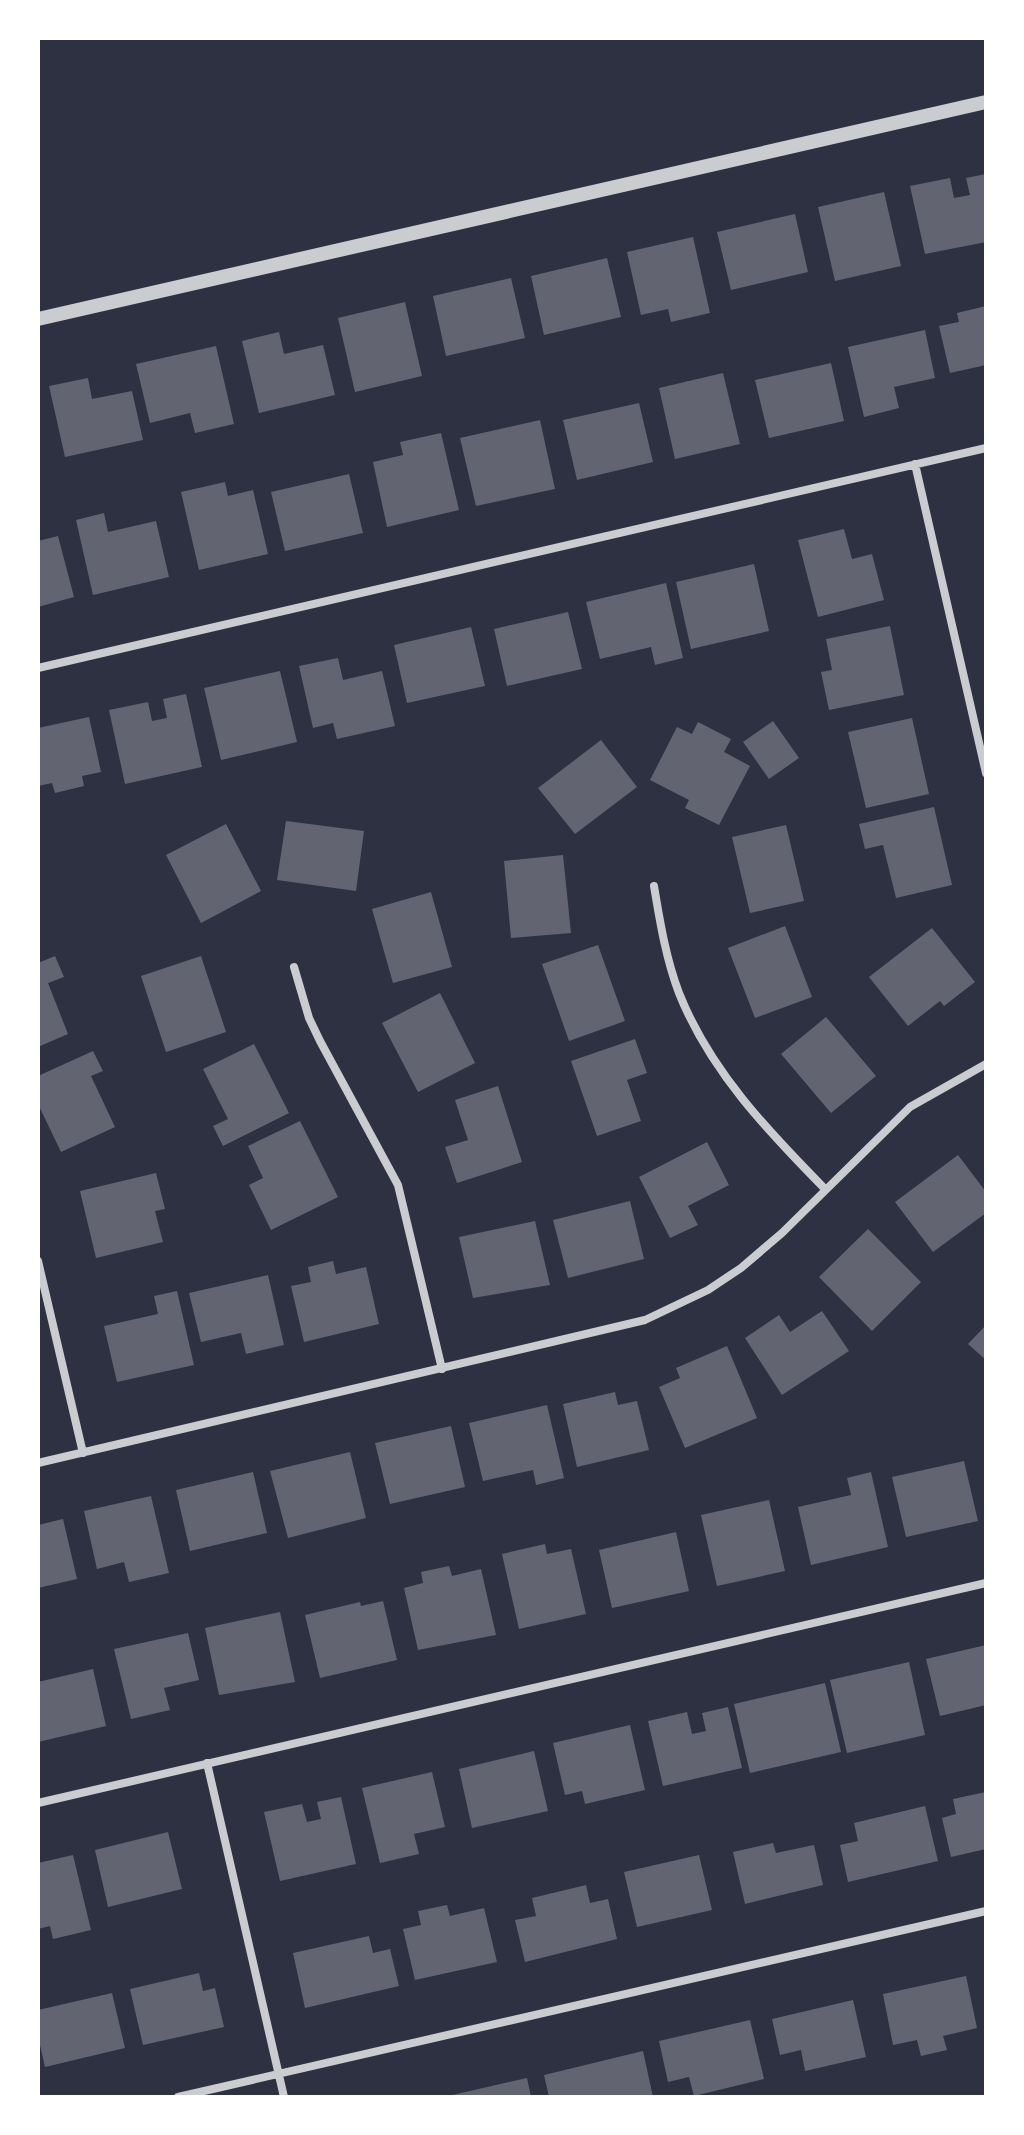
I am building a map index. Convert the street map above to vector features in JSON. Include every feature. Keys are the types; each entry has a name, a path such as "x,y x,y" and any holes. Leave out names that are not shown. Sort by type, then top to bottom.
{"street":[{"path":"38,319 986,102"},
{"path":"38,668 986,448"},
{"path":"915,464 986,773"},
{"path":"654,886 662,936 679,994 719,1069 768,1131 825,1189"},
{"path":"294,967 309,1018 398,1185 442,1369"},
{"path":"38,1463 630,1324 658,1314 708,1290 741,1268 782,1233 910,1107 986,1064"},
{"path":"38,1261 83,1453"},
{"path":"38,1803 986,1583"},
{"path":"207,1763 284,2097"},
{"path":"178,2097 986,1911"}],"building":[{"path":"986,174 986,242 925,254 910,186 950,178 954,198 970,195 966,178"},
{"path":"884,192 901,266 835,281 818,207"},
{"path":"795,214 808,272 731,290 717,232"},
{"path":"693,237 710,313 671,322 668,309 641,315 627,252"},
{"path":"607,258 621,317 544,335 531,276"},
{"path":"511,278 525,338 446,356 433,296"},
{"path":"405,302 422,376 355,392 338,318"},
{"path":"986,306 986,365 950,373 939,326 959,322 957,313"},
{"path":"925,330 935,378 894,387 899,408 864,417 848,347"},
{"path":"279,332 284,354 323,345 335,395 259,413 242,341"},
{"path":"216,346 234,424 195,433 190,413 150,423 136,364"},
{"path":"831,363 844,421 769,438 755,380"},
{"path":"723,373 740,444 675,459 659,388"},
{"path":"88,378 92,399 132,391 143,440 65,457 49,386"},
{"path":"639,403 653,462 577,480 563,420"},
{"path":"540,420 555,489 476,506 460,438"},
{"path":"441,433 459,510 387,527 373,462 403,455 400,442"},
{"path":"349,474 363,533 285,551 271,492"},
{"path":"225,482 228,496 253,490 268,554 199,570 181,492"},
{"path":"104,513 108,532 156,521 169,577 93,595 76,520"},
{"path":"844,529 852,559 872,554 884,600 818,617 798,540"},
{"path":"58,536 74,597 38,607 38,541"},
{"path":"754,564 769,631 691,649 676,582"},
{"path":"666,583 683,658 655,665 651,647 600,659 586,602"},
{"path":"568,612 582,669 507,686 494,629"},
{"path":"890,626 904,695 829,710 821,672 832,670 826,639"},
{"path":"471,627 485,686 407,703 394,645"},
{"path":"338,658 343,680 382,671 395,726 337,739 333,723 313,728 299,666"},
{"path":"280,671 297,742 221,760 204,688"},
{"path":"186,694 202,767 125,784 109,710 148,702 152,721 167,718 163,699"},
{"path":"89,717 101,772 82,776 84,786 55,793 52,783 38,786 38,728"},
{"path":"912,718 929,794 866,808 848,732"},
{"path":"773,721 799,758 769,779 743,742"},
{"path":"698,722 731,739 724,752 750,766 719,825 685,808 689,800 650,780 677,727 692,734"},
{"path":"601,740 637,787 575,834 538,788"},
{"path":"934,807 952,885 896,898 883,845 865,849 859,824"},
{"path":"286,821 364,831 356,891 277,880"},
{"path":"226,824 261,891 201,923 166,855"},
{"path":"786,825 804,901 750,913 732,837"},
{"path":"563,855 571,933 511,938 504,861"},
{"path":"431,892 452,967 393,983 372,909"},
{"path":"785,926 812,997 755,1018 728,948"},
{"path":"932,928 975,982 944,1006 940,1001 908,1026 869,977"},
{"path":"598,945 625,1021 569,1041 542,964"},
{"path":"55,956 64,977 48,983 68,1034 38,1047 38,963"},
{"path":"201,956 226,1032 166,1052 141,976"},
{"path":"440,993 475,1063 418,1092 382,1023"},
{"path":"826,1017 876,1076 831,1113 781,1054"},
{"path":"635,1039 647,1073 627,1080 641,1121 597,1136 571,1061"},
{"path":"254,1044 289,1113 223,1146 213,1126 228,1119 203,1069"},
{"path":"93,1051 103,1071 91,1076 115,1127 61,1152 38,1104 38,1076"},
{"path":"498,1086 522,1162 457,1183 445,1147 468,1140 455,1100"},
{"path":"300,1121 338,1197 271,1230 249,1185 263,1178 248,1146"},
{"path":"707,1142 729,1185 688,1206 698,1225 670,1238 639,1177"},
{"path":"958,1155 986,1192 986,1213 933,1252 895,1202"},
{"path":"156,1173 165,1209 155,1211 163,1242 96,1258 80,1191"},
{"path":"630,1201 644,1259 568,1278 553,1220"},
{"path":"535,1221 550,1285 473,1298 459,1237"},
{"path":"868,1229 921,1282 872,1331 819,1277"},
{"path":"333,1261 336,1274 366,1267 379,1324 304,1342 291,1286 311,1282 308,1267"},
{"path":"268,1275 284,1345 246,1354 241,1333 201,1342 189,1293"},
{"path":"177,1291 194,1365 117,1382 104,1326 158,1314 154,1296"},
{"path":"822,1311 849,1351 782,1395 745,1338 779,1315 790,1332"},
{"path":"986,1325 986,1360 968,1344"},
{"path":"727,1346 757,1418 685,1448 659,1387 680,1378 676,1368"},
{"path":"615,1392 618,1405 637,1401 649,1450 577,1467 563,1404"},
{"path":"547,1405 564,1478 536,1485 533,1470 483,1481 469,1423"},
{"path":"451,1426 465,1487 390,1504 375,1443"},
{"path":"350,1452 366,1518 288,1538 270,1471"},
{"path":"964,1461 978,1521 906,1537 892,1477"},
{"path":"253,1472 267,1533 190,1551 176,1490"},
{"path":"871,1472 888,1547 811,1565 798,1507 851,1495 847,1478"},
{"path":"151,1496 169,1573 129,1582 124,1562 97,1569 84,1511"},
{"path":"769,1500 785,1571 717,1586 701,1515"},
{"path":"63,1519 77,1579 38,1588 38,1525"},
{"path":"676,1532 689,1591 612,1608 599,1550"},
{"path":"545,1544 547,1554 571,1549 586,1614 519,1629 502,1554"},
{"path":"449,1566 452,1576 481,1569 496,1635 418,1650 404,1588 423,1583 421,1572"},
{"path":"383,1601 397,1660 320,1678 305,1615 360,1602 361,1606"},
{"path":"280,1612 295,1682 219,1695 205,1628"},
{"path":"188,1633 199,1680 164,1688 170,1710 131,1719 114,1649"},
{"path":"986,1645 986,1705 940,1716 926,1659"},
{"path":"909,1662 925,1735 847,1753 830,1680"},
{"path":"93,1669 106,1726 38,1742 38,1682"},
{"path":"825,1683 841,1752 750,1773 734,1704"},
{"path":"728,1707 742,1768 663,1786 648,1721 687,1712 692,1734 706,1731 702,1713"},
{"path":"630,1725 645,1790 585,1804 582,1791 565,1795 553,1743"},
{"path":"534,1751 548,1811 472,1828 459,1769"},
{"path":"432,1772 445,1827 414,1834 419,1854 380,1863 362,1788"},
{"path":"986,1792 986,1849 951,1857 942,1818 956,1814 953,1799"},
{"path":"341,1797 356,1864 280,1881 264,1812 302,1804 307,1822 321,1819 317,1802"},
{"path":"925,1806 938,1861 848,1882 840,1845 858,1841 854,1823"},
{"path":"168,1832 182,1889 108,1907 95,1850"},
{"path":"773,1843 776,1853 814,1845 823,1885 745,1904 733,1852"},
{"path":"73,1855 91,1930 53,1939 50,1926 38,1929 38,1863"},
{"path":"699,1855 712,1910 637,1927 624,1872"},
{"path":"586,1885 590,1903 608,1899 617,1939 525,1962 515,1920 536,1916 532,1898"},
{"path":"447,1905 450,1916 484,1908 497,1962 415,1980 403,1929 421,1925 418,1911"},
{"path":"369,1936 373,1953 390,1949 399,1986 305,2008 293,1953"},
{"path":"199,1973 203,1991 215,1988 224,2027 143,2045 130,1989"},
{"path":"966,1976 977,2028 943,2036 947,2050 921,2056 917,2040 893,2045 883,1994"},
{"path":"112,1993 125,2048 45,2067 38,2036 38,2010"},
{"path":"853,2000 866,2057 805,2071 801,2050 780,2055 772,2019"},
{"path":"750,2020 764,2079 694,2096 689,2077 668,2082 659,2041"},
{"path":"643,2051 653,2097 549,2097 544,2075"},
{"path":"527,2078 531,2097 448,2096"}]}
